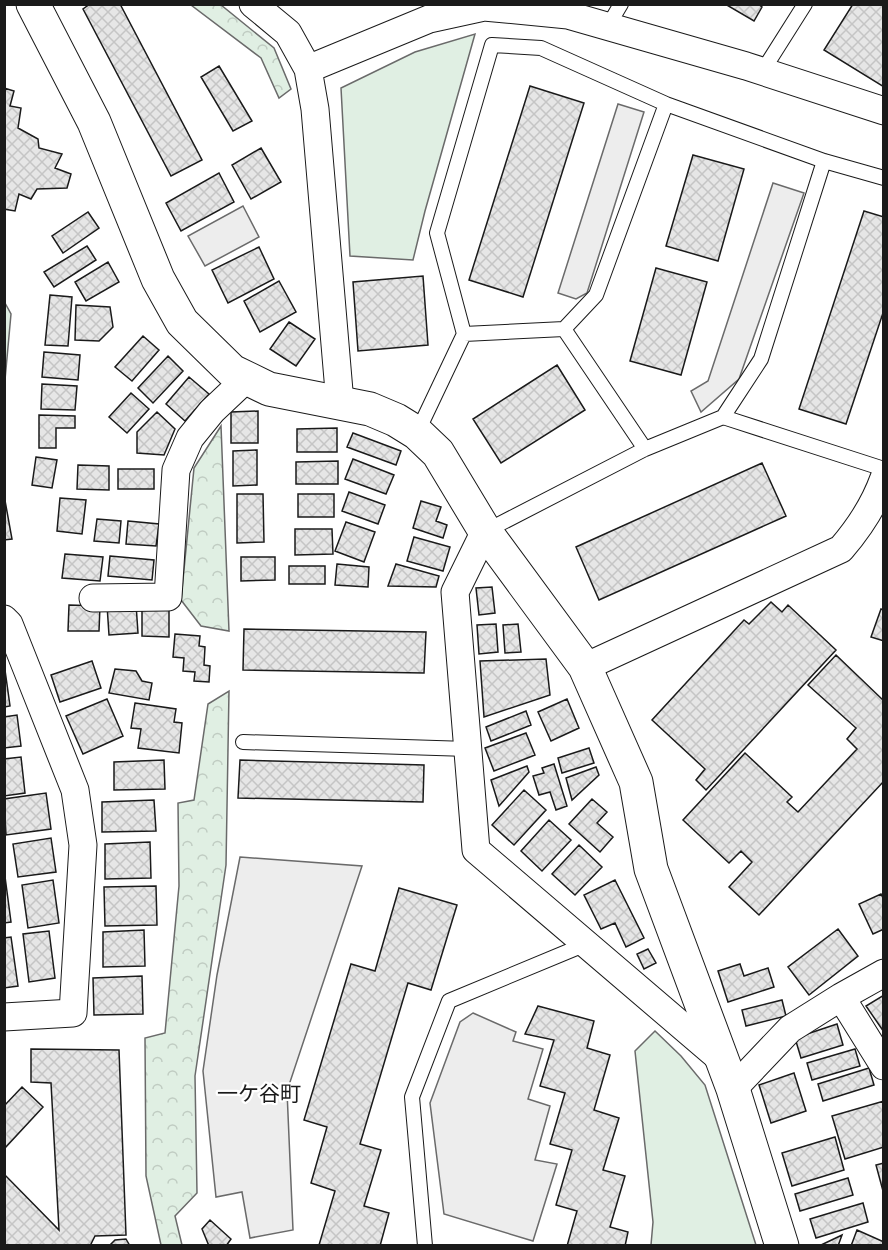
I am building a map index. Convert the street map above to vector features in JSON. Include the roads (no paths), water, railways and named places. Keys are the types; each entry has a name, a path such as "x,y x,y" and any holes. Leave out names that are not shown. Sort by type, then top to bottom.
{"street":[{"path":"33,4 93,122 158,279 182,322 232,371 269,389 370,409 396,420 417,433 438,453 485,531 585,667 636,782 651,869 728,1075 782,1245"},
{"path":"308,69 429,19 484,6 568,15 614,15 762,72 884,111"},
{"path":"260,7 288,33 308,69 315,109 340,403"},
{"path":"93,598 168,597 176,470 190,438 212,411 247,378"},
{"path":"585,667 841,549 876,500 884,478"},
{"path":"485,531 455,592 476,850 586,945 728,1075"},
{"path":"4,619 9,624 75,790 83,845 73,1013 4,1017"},
{"path":"728,1075 790,1029 884,973"},
{"path":"841,997 884,1066"}],"lane":[{"path":"762,72 805,4"},
{"path":"417,433 464,334 437,233 492,45 541,48 666,104 824,161 884,178"},
{"path":"464,334 564,329 596,295 666,104"},
{"path":"485,531 645,449 723,417 761,359 824,161"},
{"path":"564,329 645,449"},
{"path":"723,417 884,469"},
{"path":"243,742 468,749"},
{"path":"425,1245 412,1097 449,1001 586,945"}],"district":[{"name":"一ケ谷町","path":"259,1094"}]}
